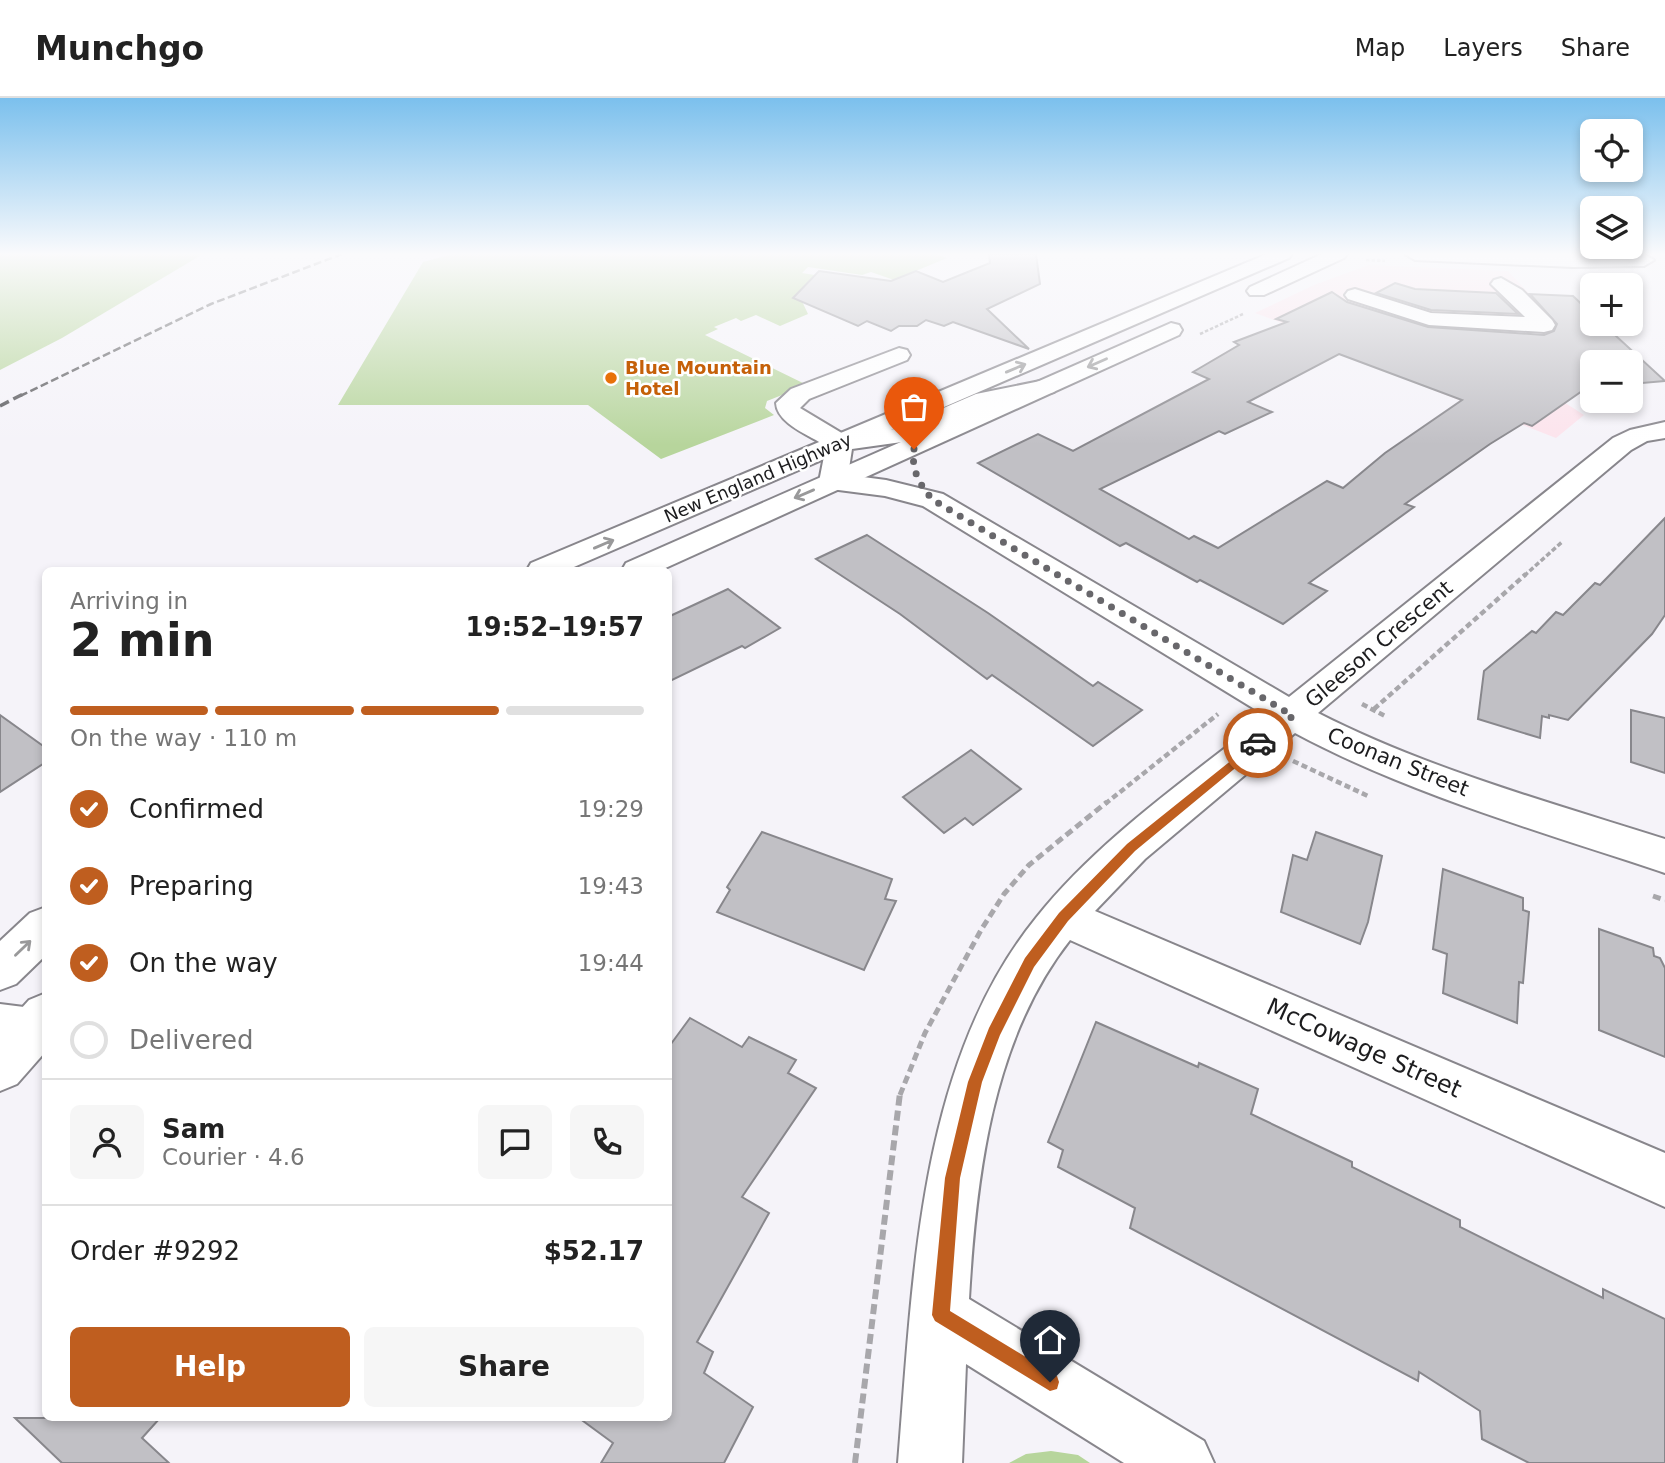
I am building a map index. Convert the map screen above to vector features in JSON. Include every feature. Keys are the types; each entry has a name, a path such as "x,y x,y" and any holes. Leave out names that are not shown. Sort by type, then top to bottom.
{"main road":[{"name":"New England Highway","path":"549,567 1133,318"},
{"path":"1422,318 1544,325 1537,318"},
{"name":"New England Highway","path":"644,567 1193,320"},
{"path":"899,355 800,394 788,403 788,408 792,414 840,443 900,436 985,399 1045,387"},
{"name":"Gleeson Crescent","path":"930,1463 953,1178 975,1082 994,1033 1030,963 1064,917 1131,847 1622,444 1639,435 1665,429"},
{"path":"833,482 840,443"},
{"name":"Coonan Street","path":"915,445 912,462 916,475 933,500"},
{"path":"778,470 796,465 816,466 826,470 833,482"},
{"name":"Coonan Street","path":"833,482 886,488 933,500 1293,716 1389,762 1665,856"},
{"name":"McCowage Street","path":"1064,917 1665,1180"},
{"path":"0,970 42,930"},
{"path":"0,1067 26,1024"},
{"path":"941,1315 1182,1463"}],"path":[{"path":"1374,709 1571,534"},
{"path":"1324,688 1374,709 1392,720"}],"shaded area":[{"path":"1268,318 1552,318 1564,331 1461,325 1454,332 1584,415 1556,438 1387,372 1397,365"}],"green space":[{"path":"0,318 96,318 62,338 0,370"},
{"path":"390,318 749,318 741,321 736,318 714,327 718,329 705,335 807,385 767,401 765,408 774,415 661,459 588,405 338,405"},
{"path":"762,318 799,318 780,326"},
{"path":"1051,1451 1078,1455 1090,1463 1009,1463 1026,1454"}],"building":[{"path":"839,318 996,318 1029,349 953,322 944,326 926,320 917,326 899,326 891,331 867,321 858,326"},
{"path":"1279,318 1398,318 1428,327 1544,335 1554,331 1557,324 1551,318 1580,318 1580,336 1616,336 1631,350 1580,350 1580,392 1532,426 1524,423 1490,444 1405,504 1414,507 1309,583 1327,591 1283,624 1200,580 1197,582 1126,543 1120,546 978,463 1038,434 1073,451 1209,379 1193,372 1239,345 1234,342 1287,322 1276,319","holes":["1339,354 1462,400 1385,453 1343,488 1327,481 1218,548 1194,536 1189,539 1100,489 1219,431 1225,434 1272,412 1248,402"]},
{"path":"1643,361 1665,381 1643,383"},
{"path":"1665,518 1665,615 1652,634 1568,720 1542,716 1540,738 1478,719 1484,671 1532,631 1536,633 1556,612 1563,615 1595,583 1600,585"},
{"path":"867,535 988,613 1093,686 1098,682 1142,710 1093,746 992,675 987,679 900,614 816,559"},
{"path":"728,589 780,628 745,648 742,646 672,680 672,615"},
{"path":"1631,710 1665,718 1665,773 1631,762"},
{"path":"0,715 42,745 42,765 0,792"},
{"path":"971,750 1021,789 973,825 965,818 944,833 903,797"},
{"path":"762,832 892,879 885,899 896,901 864,970 717,912 730,890 727,887"},
{"path":"1316,832 1382,856 1368,922 1360,944 1281,912 1293,855 1307,860"},
{"path":"1443,869 1523,898 1523,910 1529,912 1523,983 1519,982 1517,1023 1443,993 1447,954 1433,949"},
{"path":"1599,929 1653,948 1654,956 1660,958 1665,968 1665,1057 1599,1030"},
{"path":"690,1018 742,1047 749,1037 796,1060 788,1073 816,1088 742,1197 769,1213 697,1342 713,1352 704,1373 753,1407 724,1463 601,1463 613,1443 583,1421 672,1421 672,1043"},
{"path":"1096,1022 1198,1067 1199,1063 1258,1089 1251,1114 1352,1162 1352,1167 1460,1220 1460,1227 1603,1298 1603,1289 1665,1319 1665,1463 1529,1463 1482,1439 1480,1411 1419,1372 1418,1381 1130,1228 1135,1208 1058,1167 1063,1150 1048,1142"},
{"path":"15,1418 42,1418 42,1421 157,1421 142,1438 169,1463 62,1463"}],"railway":[{"path":"20,396 183,318"},
{"path":"0,406 23,394"}],"way so far":[{"path":"914,449 912,462 916,475 922,488 933,500 1293,716 1258,743"}],"place":[{"name":"Blue Mountain Hotel","path":"611,378"}],"route":[{"path":"1050,1382 941,1315 953,1178 962,1128 975,1082 994,1033 1030,963 1064,917 1131,847 1258,743"}]}
